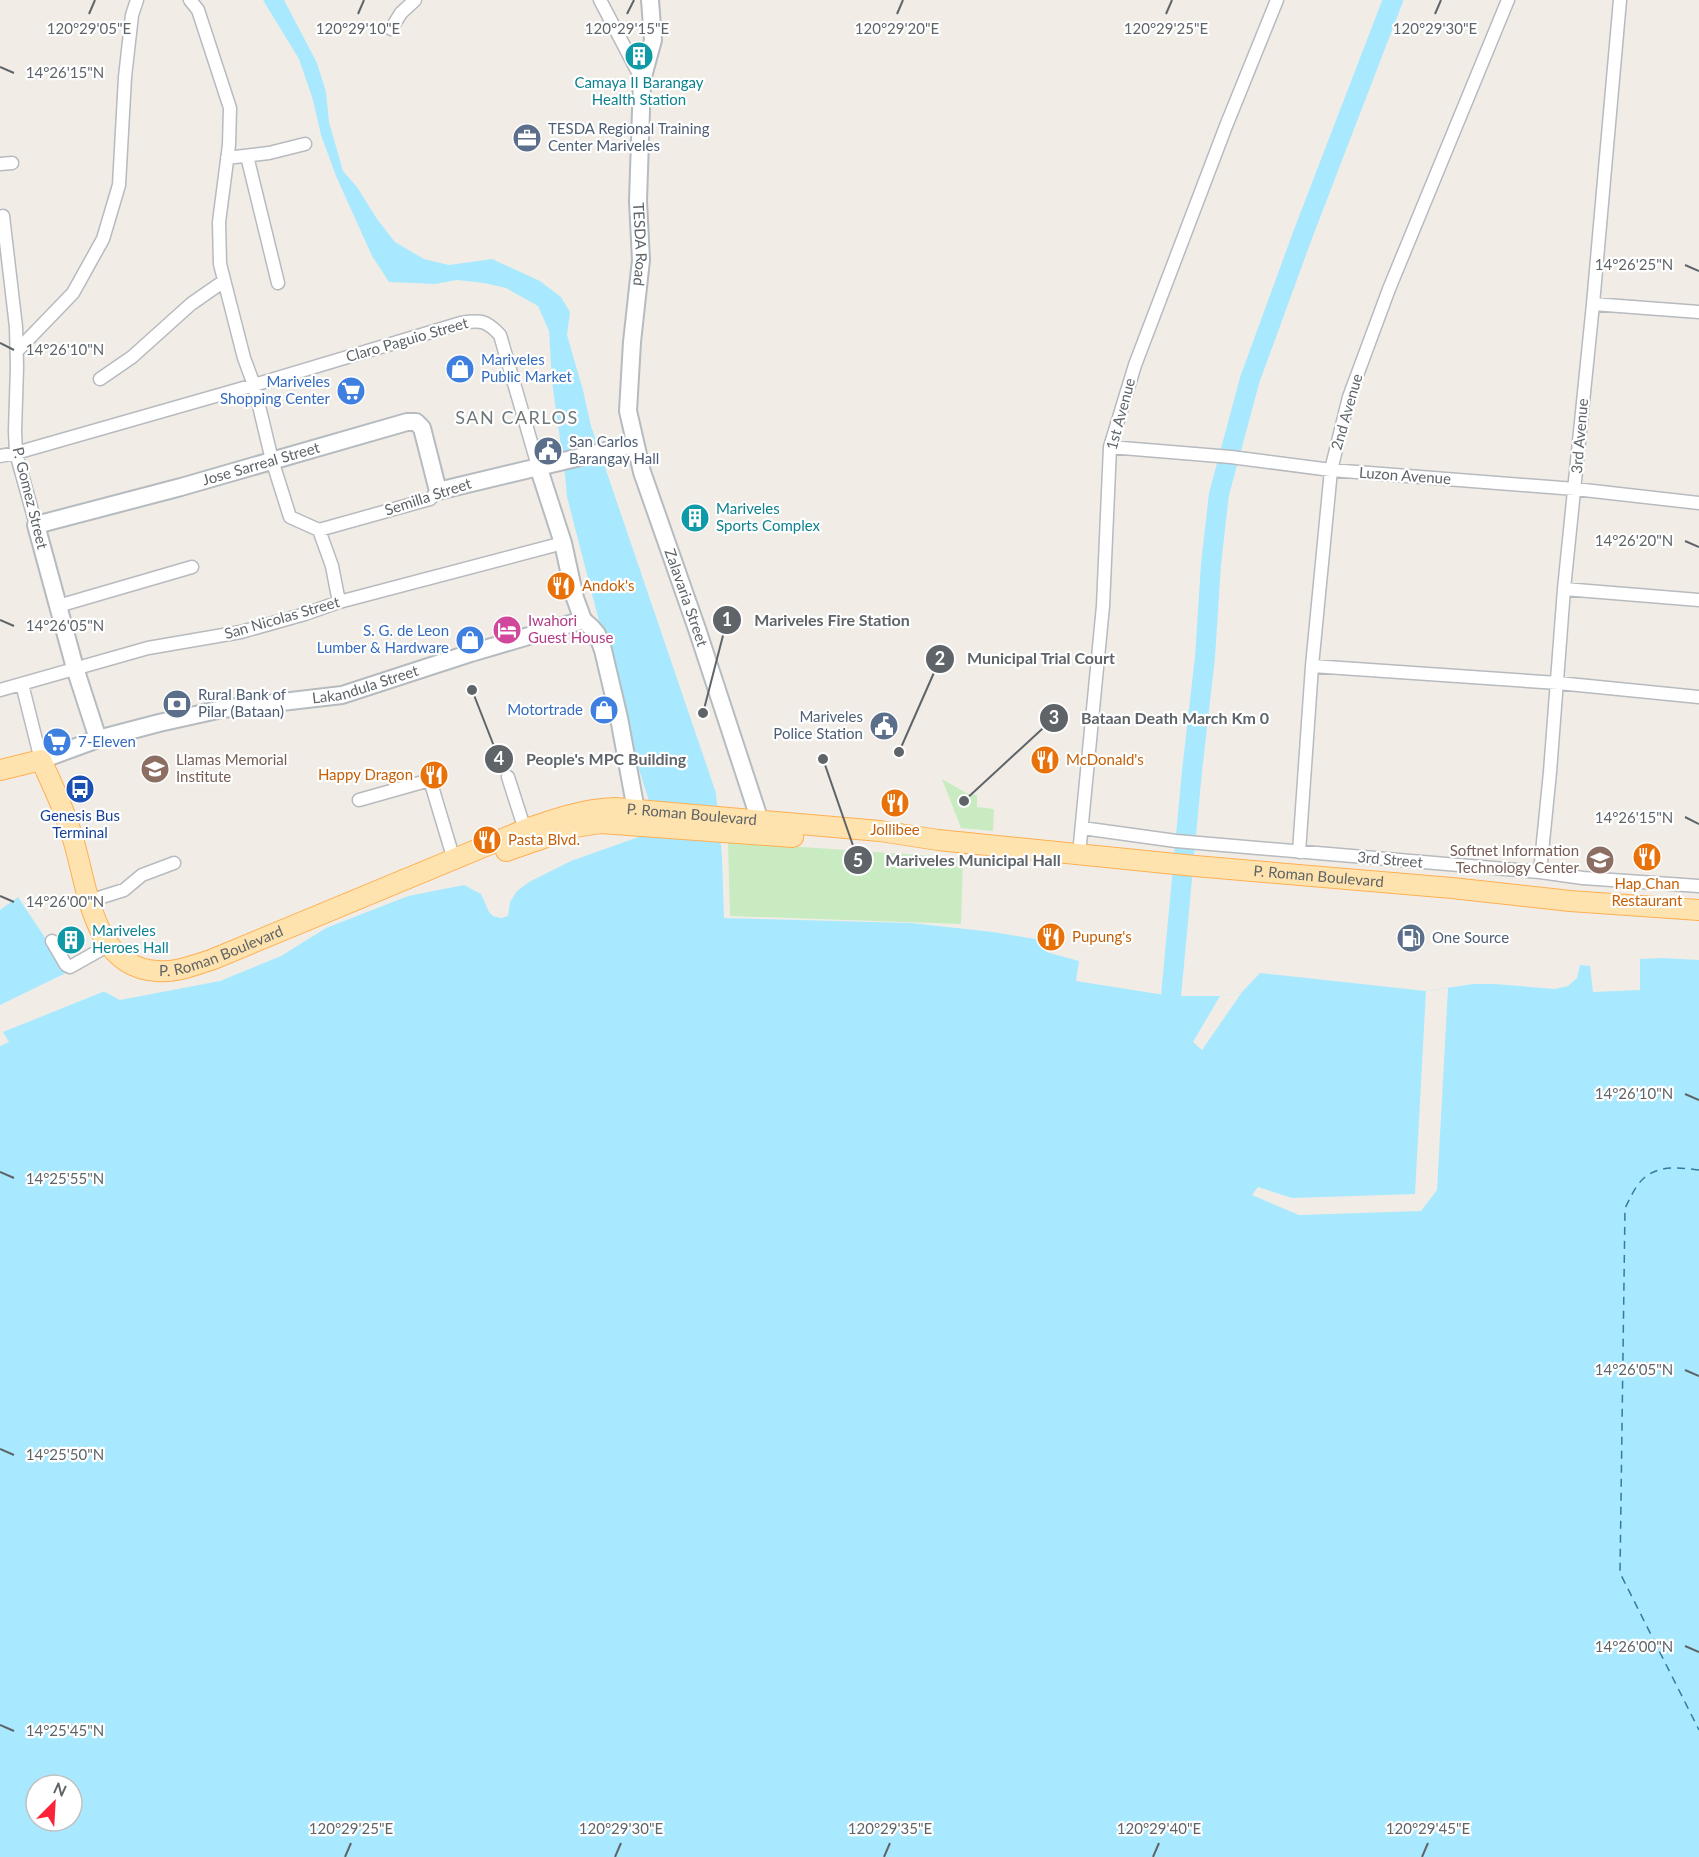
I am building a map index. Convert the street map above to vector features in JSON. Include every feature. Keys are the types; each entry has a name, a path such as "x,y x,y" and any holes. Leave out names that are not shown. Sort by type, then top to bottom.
{"main road":[{"name":"P. Roman Boulevard","path":"41,760 72,835 89,901 100,930 112,951 125,962 156,972 174,971 211,960 525,830 572,813 597,809 877,844 938,840"},
{"path":"0,770 41,760"},
{"name":"P. Roman Boulevard","path":"454,860 477,860 575,827 643,815"},
{"name":"P. Roman Boulevard","path":"730,825 760,821 880,831 938,840 1185,865 1452,888 1570,901 1699,910"}],"street":[{"path":"17,351 73,293 103,239 119,185 126,67 132,15 138,0"},
{"path":"190,0 198,10 230,108 227,158 219,222 220,264 224,281 244,358 254,385 272,460 290,517 319,530 332,566 339,602"},
{"path":"391,29 400,13 415,0"},
{"path":"600,0 642,80"},
{"name":"TESDA Road","path":"635,444 628,411 632,342 641,260 638,201 642,80 653,40 650,0"},
{"name":"1st Avenue","path":"1079,854 1103,606 1110,447 1135,365 1277,0"},
{"name":"2nd Avenue","path":"1299,852 1312,666 1331,470 1349,397 1389,289 1508,0"},
{"name":"3rd Avenue","path":"1540,872 1558,683 1564,589 1593,304 1620,0"},
{"path":"227,158 269,153 305,144"},
{"path":"247,156 278,283"},
{"name":"P. Gomez Street","path":"0,217 3,216 16,327 16,453 75,668 98,739"},
{"path":"100,379 132,357 191,304 224,281"},
{"path":"1593,304 1699,312"},
{"name":"Claro Paguio Street","path":"0,456 254,385 460,322 484,321 500,335 538,466"},
{"name":"Jose Sarreal Street","path":"36,525 181,487 407,422 416,422 422,428 438,491"},
{"name":"Semilla Street","path":"319,530 430,499 438,491 635,444"},
{"name":"Zalavaria Street","path":"635,444 642,472 697,629 760,821"},
{"name":"Luzon Avenue","path":"1110,447 1231,457 1331,470 1575,489 1699,503"},
{"path":"538,466 563,543 575,598 583,620 597,634 603,650 643,815"},
{"name":"San Nicolas Street","path":"0,690 148,648 241,632 339,602 563,543"},
{"path":"58,606 192,567"},
{"path":"1564,589 1699,600"},
{"name":"Lakandula Street","path":"41,760 98,739 222,709 342,694 583,620"},
{"path":"1312,666 1558,683 1699,697"},
{"path":"22,684 41,760"},
{"path":"508,777 525,830"},
{"path":"359,800 430,780 454,860"},
{"name":"3rd Street","path":"1082,828 1197,843 1540,872 1583,878 1699,886"},
{"path":"89,901 124,890 142,875 174,863"},
{"path":"1570,901 1583,878"},
{"path":"52,941 66,965 70,967 109,945"}],"green space":[{"path":"942,779 968,794 977,795 977,807 994,809 993,831 961,828"},
{"path":"728,842 963,858 961,924 730,916"}],"water":[{"path":"263,0 284,0 317,63 326,92 329,122 343,171 357,187 395,242 424,259 449,265 492,259 540,281 561,297 570,312 567,335 591,426 716,793 722,857 724,918 911,923 993,932 1047,941 1046,952 1079,961 1076,981 1171,996 1220,996 1242,992 1260,973 1426,991 1473,984 1555,989 1568,986 1577,978 1580,965 1590,966 1593,992 1640,990 1640,959 1699,960 1699,1857 0,1857 0,910 18,897 68,972 120,1000 220,981 281,956 326,928 408,896 464,885 481,894 493,916 501,918 508,916 510,902 517,891 529,882 571,861 647,834 649,801 630,741 567,497 552,382 549,331 538,306 506,288 484,283 457,280 435,284 389,282 372,256 336,176 321,135 313,100 299,59"}],"pier":[{"path":"68,972 105,991 3,1032 9,1042 0,1046 0,1005"},
{"path":"1448,988 1437,1190 1421,1211 1299,1215 1252,1195 1258,1187 1292,1198 1415,1194 1426,991"},
{"path":"1242,992 1202,1050 1193,1042 1220,996"}],"waterway":[{"path":"1171,996 1219,494 1250,379 1393,0"}],"ferry route":[{"path":"1699,1170 1682,1168 1657,1170 1637,1186 1625,1208 1620,1573 1699,1730"}],"place":[{"name":"Camaya II Barangay Health Station","path":"639,56"},
{"name":"TESDA Regional Training Center Mariveles","path":"527,138"},
{"name":"Mariveles Public Market","path":"460,369"},
{"name":"Mariveles Shopping Center","path":"351,391"},
{"name":"San Carlos Barangay Hall","path":"548,451"},
{"name":"Mariveles Sports Complex","path":"695,518"},
{"name":"Andok's","path":"561,586"},
{"name":"Iwahori Guest House","path":"507,630"},
{"name":"S. G. de Leon Lumber & Hardware","path":"470,640"},
{"name":"People's MPC Building","path":"472,690"},
{"name":"Rural Bank of Pilar (Bataan)","path":"177,704"},
{"name":"Motortrade","path":"604,710"},
{"name":"Mariveles Fire Station","path":"703,713"},
{"name":"Mariveles Police Station","path":"884,726"},
{"name":"7-Eleven","path":"57,742"},
{"name":"Municipal Trial Court","path":"899,752"},
{"name":"Mariveles Municipal Hall","path":"823,759"},
{"name":"McDonald's","path":"1045,760"},
{"name":"Llamas Memorial Institute","path":"155,769"},
{"name":"Happy Dragon","path":"434,775"},
{"name":"Genesis Bus Terminal","path":"80,789"},
{"name":"Bataan Death March Km 0","path":"964,801"},
{"name":"Jollibee","path":"895,803"},
{"name":"Pasta Blvd.","path":"487,840"},
{"name":"Hap Chan Restaurant","path":"1647,857"},
{"name":"Softnet Information Technology Center","path":"1600,860"},
{"name":"Pupung's","path":"1051,937"},
{"name":"One Source","path":"1411,938"},
{"name":"Mariveles Heroes Hall","path":"71,940"}],"district":[{"name":"SAN CARLOS","path":"517,418"}]}
